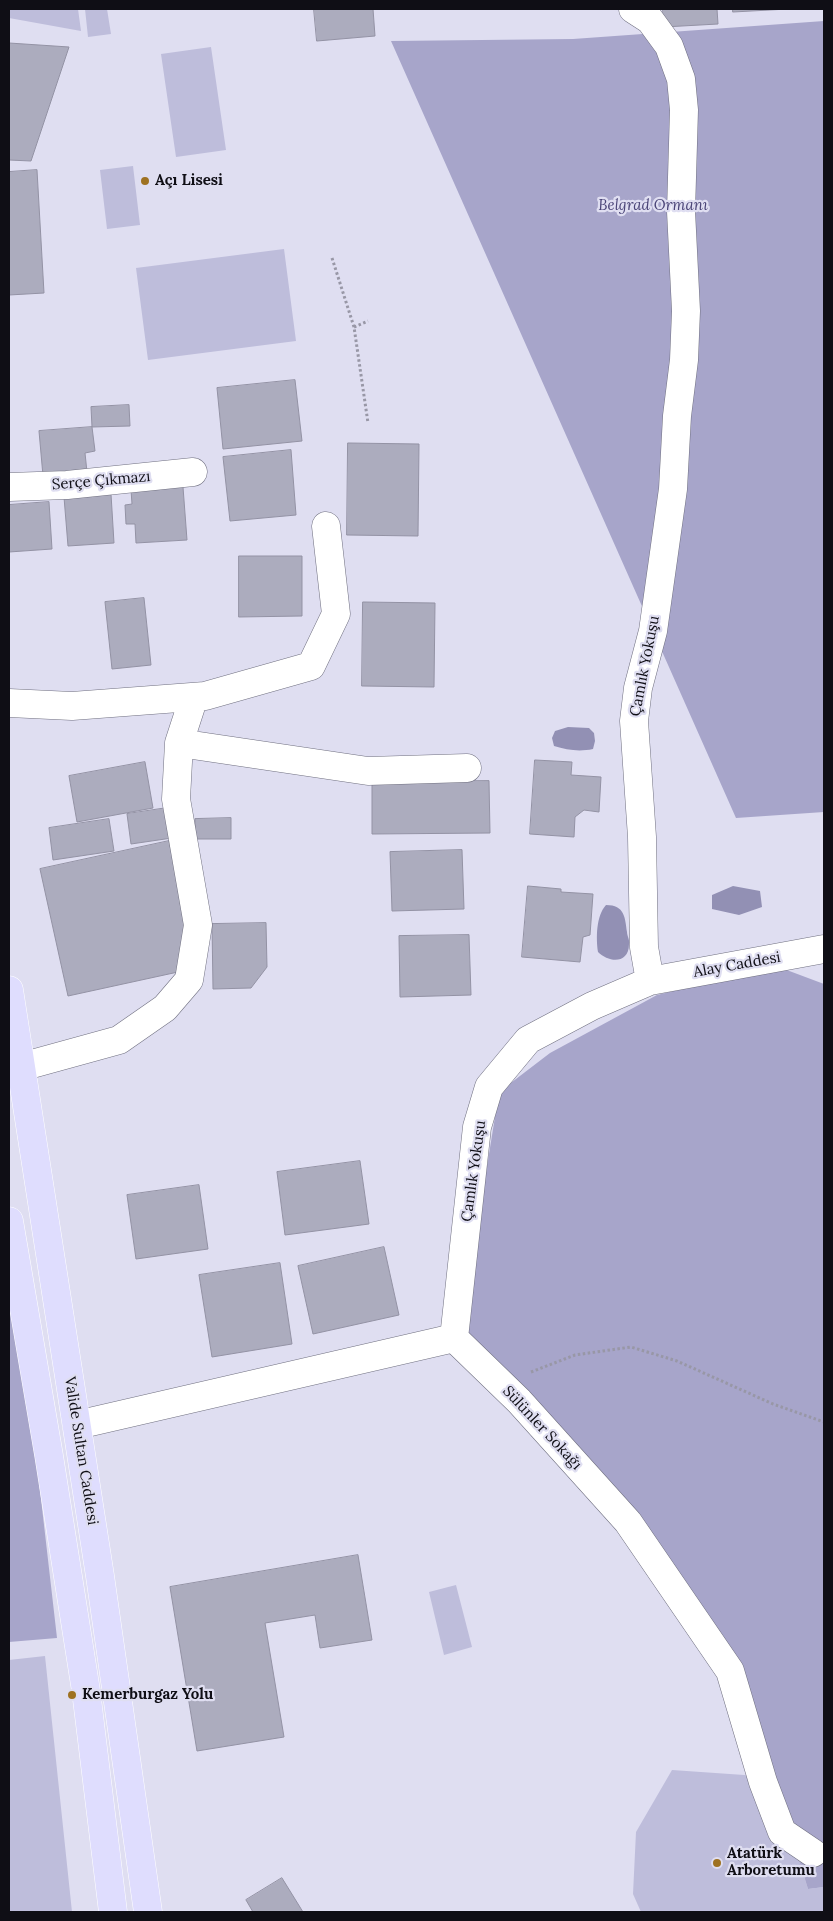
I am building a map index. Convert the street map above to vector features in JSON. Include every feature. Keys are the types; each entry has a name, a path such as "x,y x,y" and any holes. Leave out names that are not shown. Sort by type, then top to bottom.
{"main road":[{"name":"Valide Sultan Caddesi","path":"9,990 77,1425 148,1912"},
{"path":"9,1221 86,1691 113,1912"}],"street":[{"name":"Çamlık Yokuşu","path":"454,1338 477,1127 489,1087 528,1040 592,1006 650,982 644,947 642,837 634,721 638,688 652,631 673,489 677,416 684,360 686,311 681,211 684,110 681,79 669,46 650,20 633,9"},
{"name":"Serçe Çıkmazı","path":"9,487 67,485 193,472"},
{"path":"9,704 72,706 205,696 311,666 336,614 326,526"},
{"path":"21,1067 119,1040 165,1008 189,980 198,925 176,799 179,744 194,697"},
{"path":"179,744 368,771 467,768"},
{"name":"Alay Caddesi","path":"650,982 824,949"},
{"path":"77,1425 454,1338"},
{"name":"Sülünler Sokağı","path":"454,1338 504,1387 628,1522 730,1671 763,1782 782,1832 813,1853"}],"path":[{"path":"332,258 354,327 368,423"},
{"path":"354,327 368,321"},
{"path":"504,1387 534,1371 575,1355 631,1347 677,1361 773,1404 824,1422"}],"shaded area":[{"path":"9,9 78,9 81,31 9,18"},
{"path":"85,9 107,9 111,34 88,37"},
{"path":"211,47 226,150 176,157 161,54"},
{"path":"133,166 140,225 107,229 100,170"},
{"path":"284,249 296,341 148,360 136,268"},
{"path":"568,727 589,728 594,733 593,749 573,750 554,746 552,738 555,731"},
{"path":"733,886 760,891 762,907 739,915 712,909 712,895"},
{"path":"606,905 617,907 623,913 626,922 629,941 628,951 626,955 618,960 602,956 598,952 597,934 600,915"},
{"path":"456,1585 472,1647 444,1655 429,1592"},
{"path":"45,1656 72,1912 9,1912 9,1660"},
{"name":"Atatürk Arboretumu","path":"672,1770 773,1777 808,1889 824,1887 824,1912 641,1912 633,1894 636,1832"}],"green space":[{"name":"Belgrad Ormanı","path":"824,21 824,812 736,818 391,41 573,39"},
{"path":"776,966 824,984 824,1887 808,1889 773,1777 730,1671 628,1522 454,1338 484,1185 499,1092 550,1053 657,995"},
{"path":"9,1300 34,1438 57,1638 9,1642"}],"building":[{"path":"314,9 373,9 375,36 317,41"},
{"path":"663,9 717,9 718,24 664,27"},
{"path":"733,9 788,9 733,12"},
{"path":"9,43 69,47 31,161 9,160"},
{"path":"37,170 44,293 9,295 9,172"},
{"path":"295,380 302,441 223,449 217,388"},
{"path":"129,405 130,426 92,427 91,407"},
{"path":"92,427 95,451 85,453 87,472 43,476 39,431"},
{"path":"348,443 419,444 418,536 347,535"},
{"path":"291,450 296,515 230,521 223,457"},
{"path":"183,487 187,540 136,543 135,524 126,524 125,505 132,504 131,490"},
{"path":"111,494 114,543 68,546 64,497"},
{"path":"49,502 52,549 9,552 9,505"},
{"path":"239,556 302,556 302,616 239,617"},
{"path":"144,598 151,665 112,669 105,602"},
{"path":"363,602 435,603 434,687 362,686"},
{"path":"535,760 572,762 571,775 601,777 599,812 584,810 575,817 574,837 530,834"},
{"path":"145,762 153,808 77,822 69,776"},
{"path":"489,781 490,833 372,834 372,782"},
{"path":"167,808 172,838 131,844 127,814"},
{"path":"231,818 231,839 195,839 195,819"},
{"path":"109,819 114,851 53,860 49,828"},
{"path":"169,841 191,934 178,972 68,996 40,869"},
{"path":"462,850 464,909 392,911 390,852"},
{"path":"528,886 561,889 561,892 593,894 590,935 583,937 580,962 522,957"},
{"path":"266,923 267,967 251,988 213,989 212,924"},
{"path":"469,935 471,995 400,997 399,936"},
{"path":"360,1161 369,1224 285,1235 277,1172"},
{"path":"199,1185 208,1249 136,1259 127,1195"},
{"path":"384,1247 399,1315 313,1334 298,1266"},
{"path":"280,1263 292,1344 212,1357 199,1275"},
{"path":"358,1555 372,1640 320,1648 315,1615 265,1623 284,1737 197,1751 170,1587"},
{"path":"282,1878 303,1912 253,1912 246,1900"}],"place":[{"name":"Açı Lisesi","path":"145,181"},
{"name":"Kemerburgaz Yolu","path":"72,1695"},
{"name":"Atatürk Arboretumu","path":"717,1863"}]}
